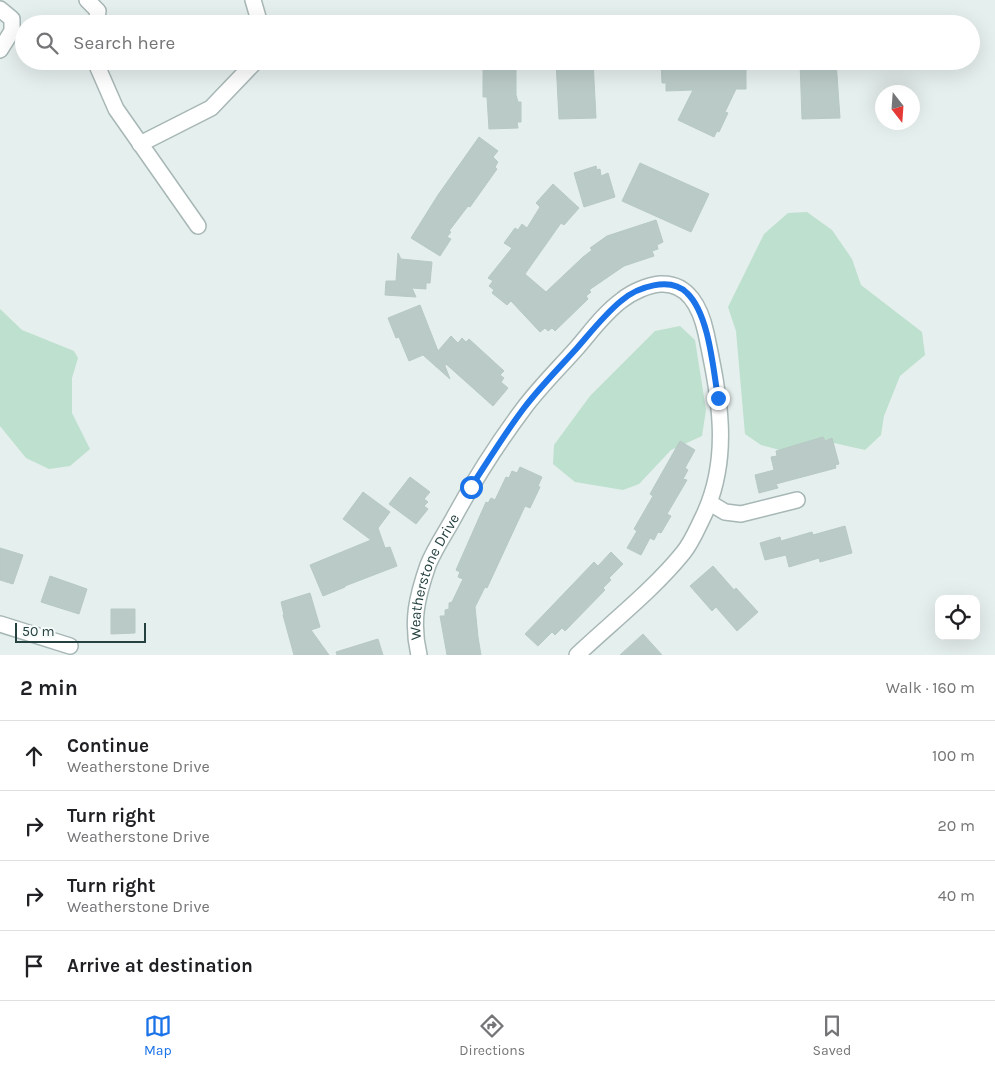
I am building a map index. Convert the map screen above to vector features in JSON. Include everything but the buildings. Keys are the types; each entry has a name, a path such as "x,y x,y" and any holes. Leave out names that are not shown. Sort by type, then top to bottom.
{"street":[{"path":"87,0 98,11 97,15"},
{"path":"253,0 257,15"},
{"path":"0,9 12,19 12,31 0,50"},
{"path":"99,70 116,109 198,226"},
{"path":"140,144 211,108 247,70"},
{"name":"Weatherstone Drive","path":"419,655 415,630 415,610 429,562 471,487 524,408 598,323 622,300 636,292 661,284 682,288 699,309 704,323 718,398 721,430 720,461 710,503 684,553 577,655"},
{"path":"710,503 726,512 741,514 798,500"},
{"path":"0,624 70,646"}],"green space":[{"path":"807,212 832,230 852,259 861,285 922,332 925,355 900,376 884,416 881,435 865,450 834,443 780,450 761,445 745,434 736,331 728,307 764,234 788,213"},
{"path":"0,309 22,330 74,351 78,358 72,378 72,413 90,449 70,466 49,469 26,458 0,426"},
{"path":"680,326 695,340 706,410 702,436 671,450 639,484 623,490 575,482 553,464 554,445 590,396 655,331"}],"route":[{"path":"471,487 524,408 598,323 622,300 646,288 661,284 682,288 699,309 704,323 718,398"}]}
